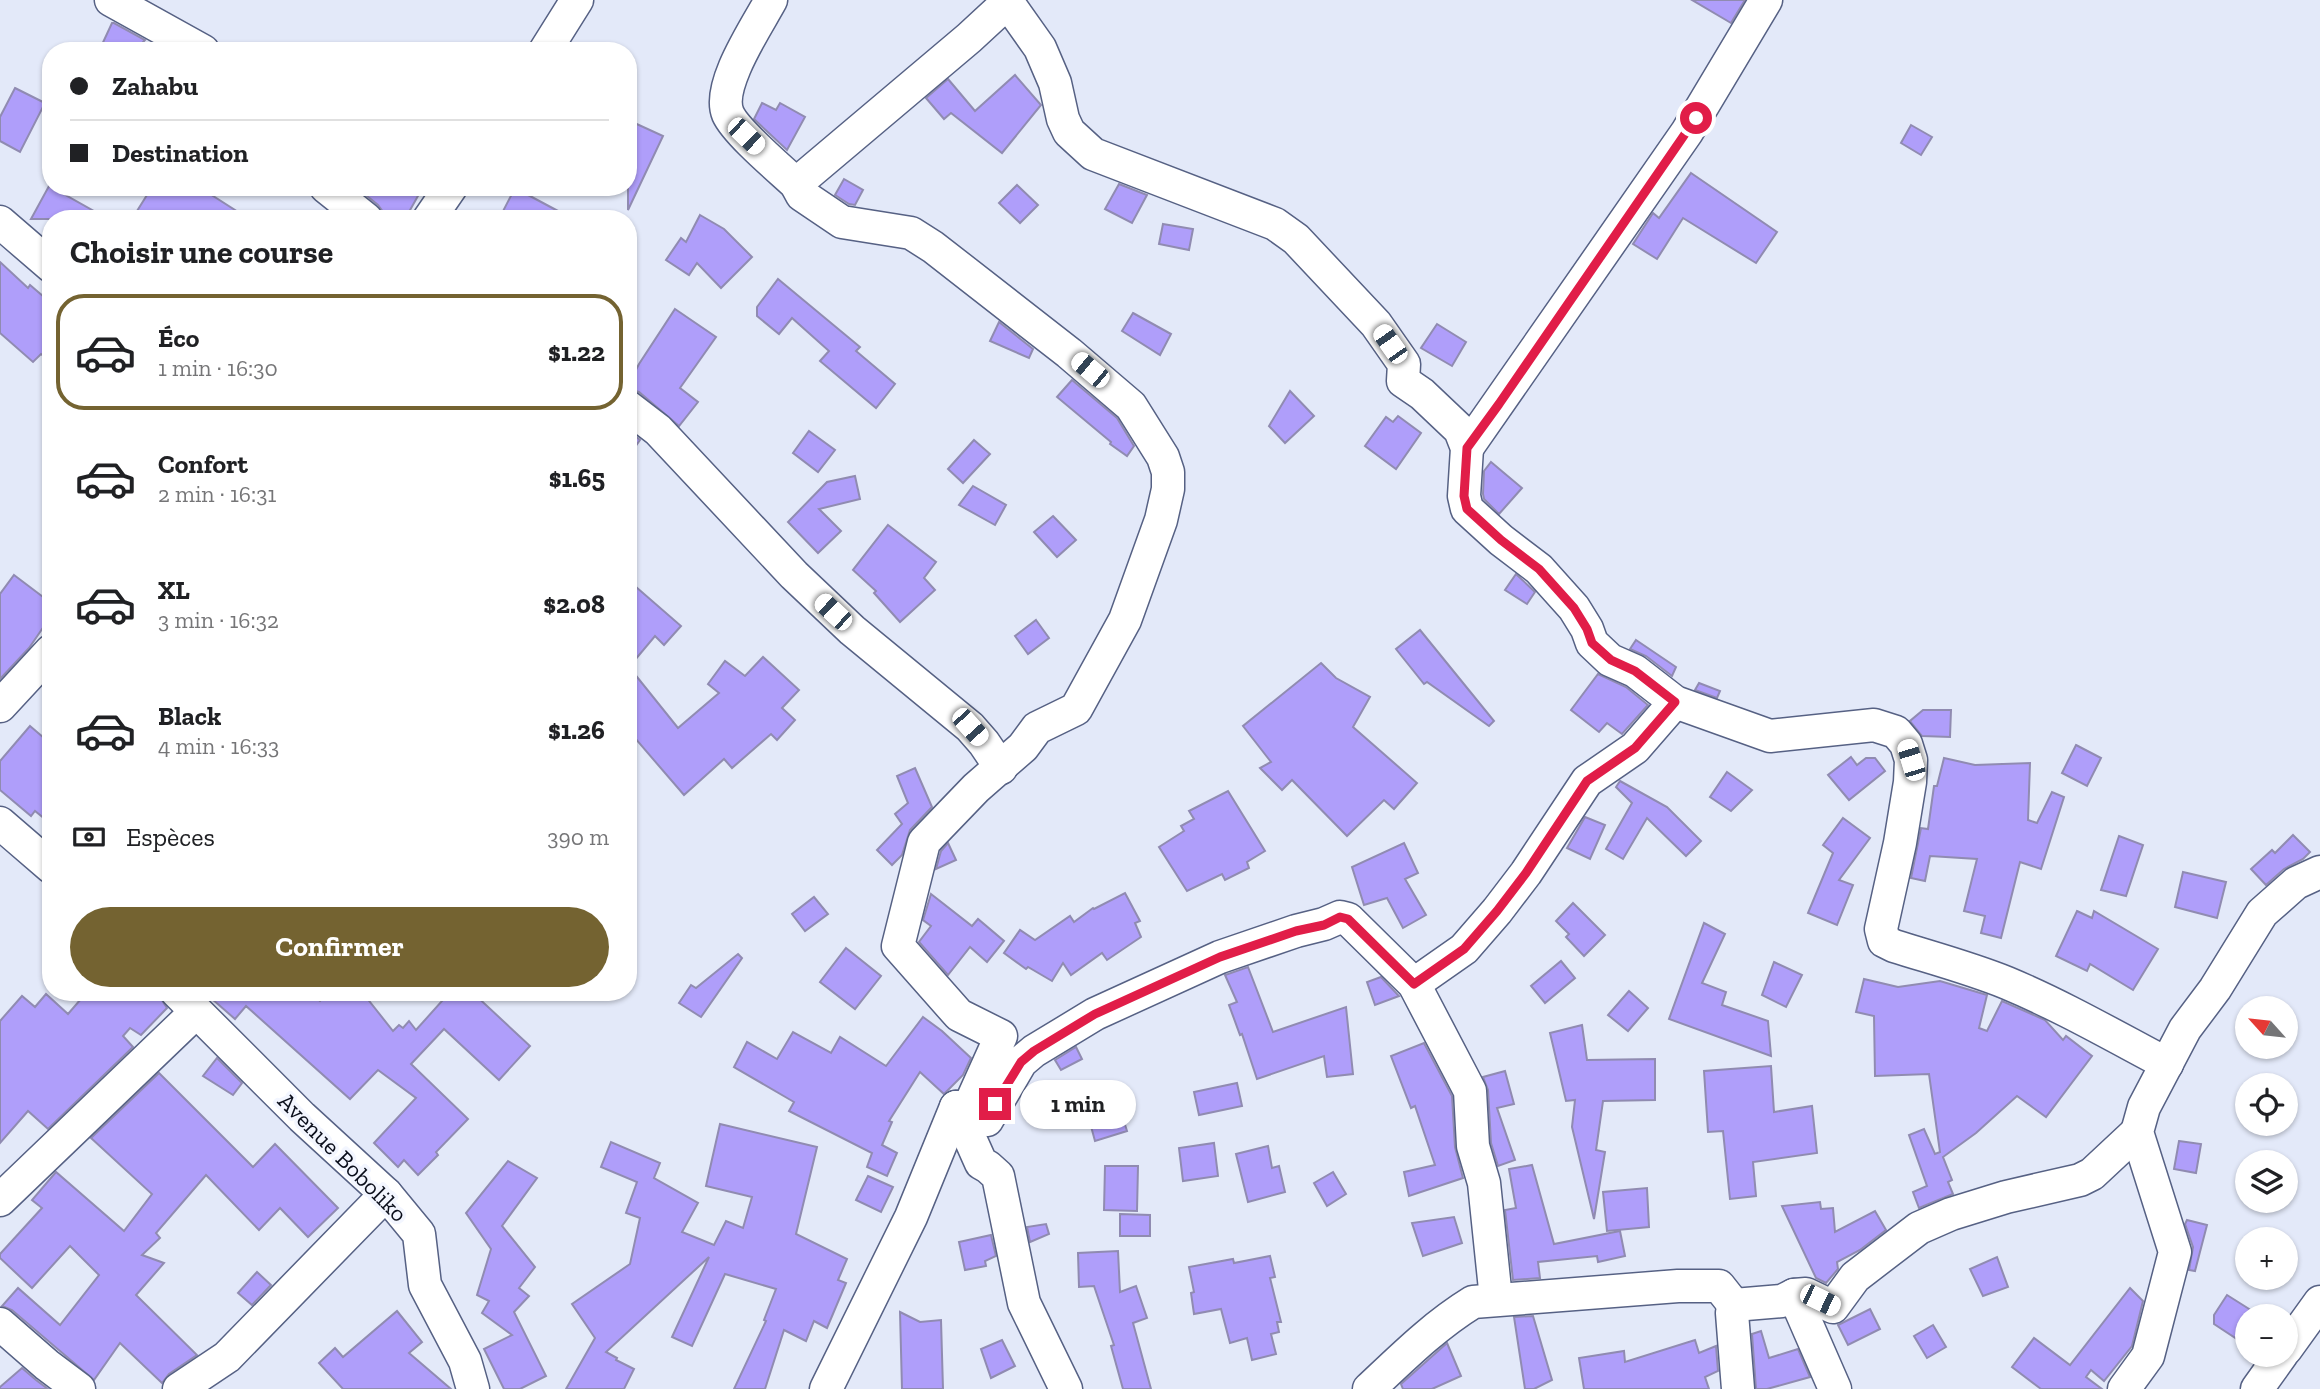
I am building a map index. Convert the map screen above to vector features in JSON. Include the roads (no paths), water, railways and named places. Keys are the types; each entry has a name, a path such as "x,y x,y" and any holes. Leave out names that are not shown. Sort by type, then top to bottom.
{"street":[{"path":"111,0 187,42"},
{"path":"551,42 577,0"},
{"path":"771,0 729,80 727,113 735,125 796,184 802,195 842,222 911,233 933,247 1069,353 1131,406 1163,457 1168,472 1168,489 1161,520 1125,620 1076,709 1037,728 1023,747 976,788 924,842 898,946 958,1015 1001,1036 969,1107 988,1120 1021,1062 1034,1051 1095,1014 1220,957 1296,931 1324,925 1340,917 1348,919 1414,984 1470,1091 1473,1146 1484,1183 1496,1299"},
{"path":"1467,448 1687,132 1766,0"},
{"path":"796,184 959,47 1007,1 1040,48 1055,83 1063,119 1079,144 1093,154 1275,224 1296,239 1376,324 1404,364 1403,381 1437,407 1460,430 1467,448 1464,496 1467,509 1539,569 1574,608 1592,643 1611,660 1635,671 1675,702 1770,736 1874,725 1896,732 1906,744 1911,760 1910,782 1881,929 1884,941 2006,983 2167,1064"},
{"path":"337,196 355,210"},
{"path":"0,222 42,258"},
{"path":"637,414 658,430 794,575 852,630 970,727 1001,768"},
{"path":"0,706 42,660"},
{"path":"1414,984 1464,949 1526,873 1587,781 1635,748 1675,702"},
{"path":"0,823 42,859"},
{"path":"2124,1389 2148,1356 2175,1252 2137,1132 2138,1121 2185,1029 2215,989 2262,912 2296,883 2320,872"},
{"path":"0,1200 186,1002"},
{"name":"Avenue Boboliko","path":"186,1002 302,1117 386,1194 419,1234 425,1285 465,1361 473,1389"},
{"path":"826,1389 911,1217 956,1107 981,1163 998,1176 1024,1303 1066,1389"},
{"path":"1734,1305 1782,1301 1794,1295 1806,1294 1833,1307 1855,1277 1919,1228 1951,1214 2006,1197 2080,1180 2092,1174 2137,1132"},
{"path":"179,1389 228,1357 386,1194"},
{"path":"1369,1389 1420,1340 1473,1302 1678,1286 1719,1286 1734,1305"},
{"path":"1794,1295 1833,1388"},
{"path":"2298,1332 2320,1302"},
{"path":"1734,1305 1732,1313 1738,1389"},
{"path":"0,1324 79,1389"},
{"path":"2257,1389 2273,1367"}]}
